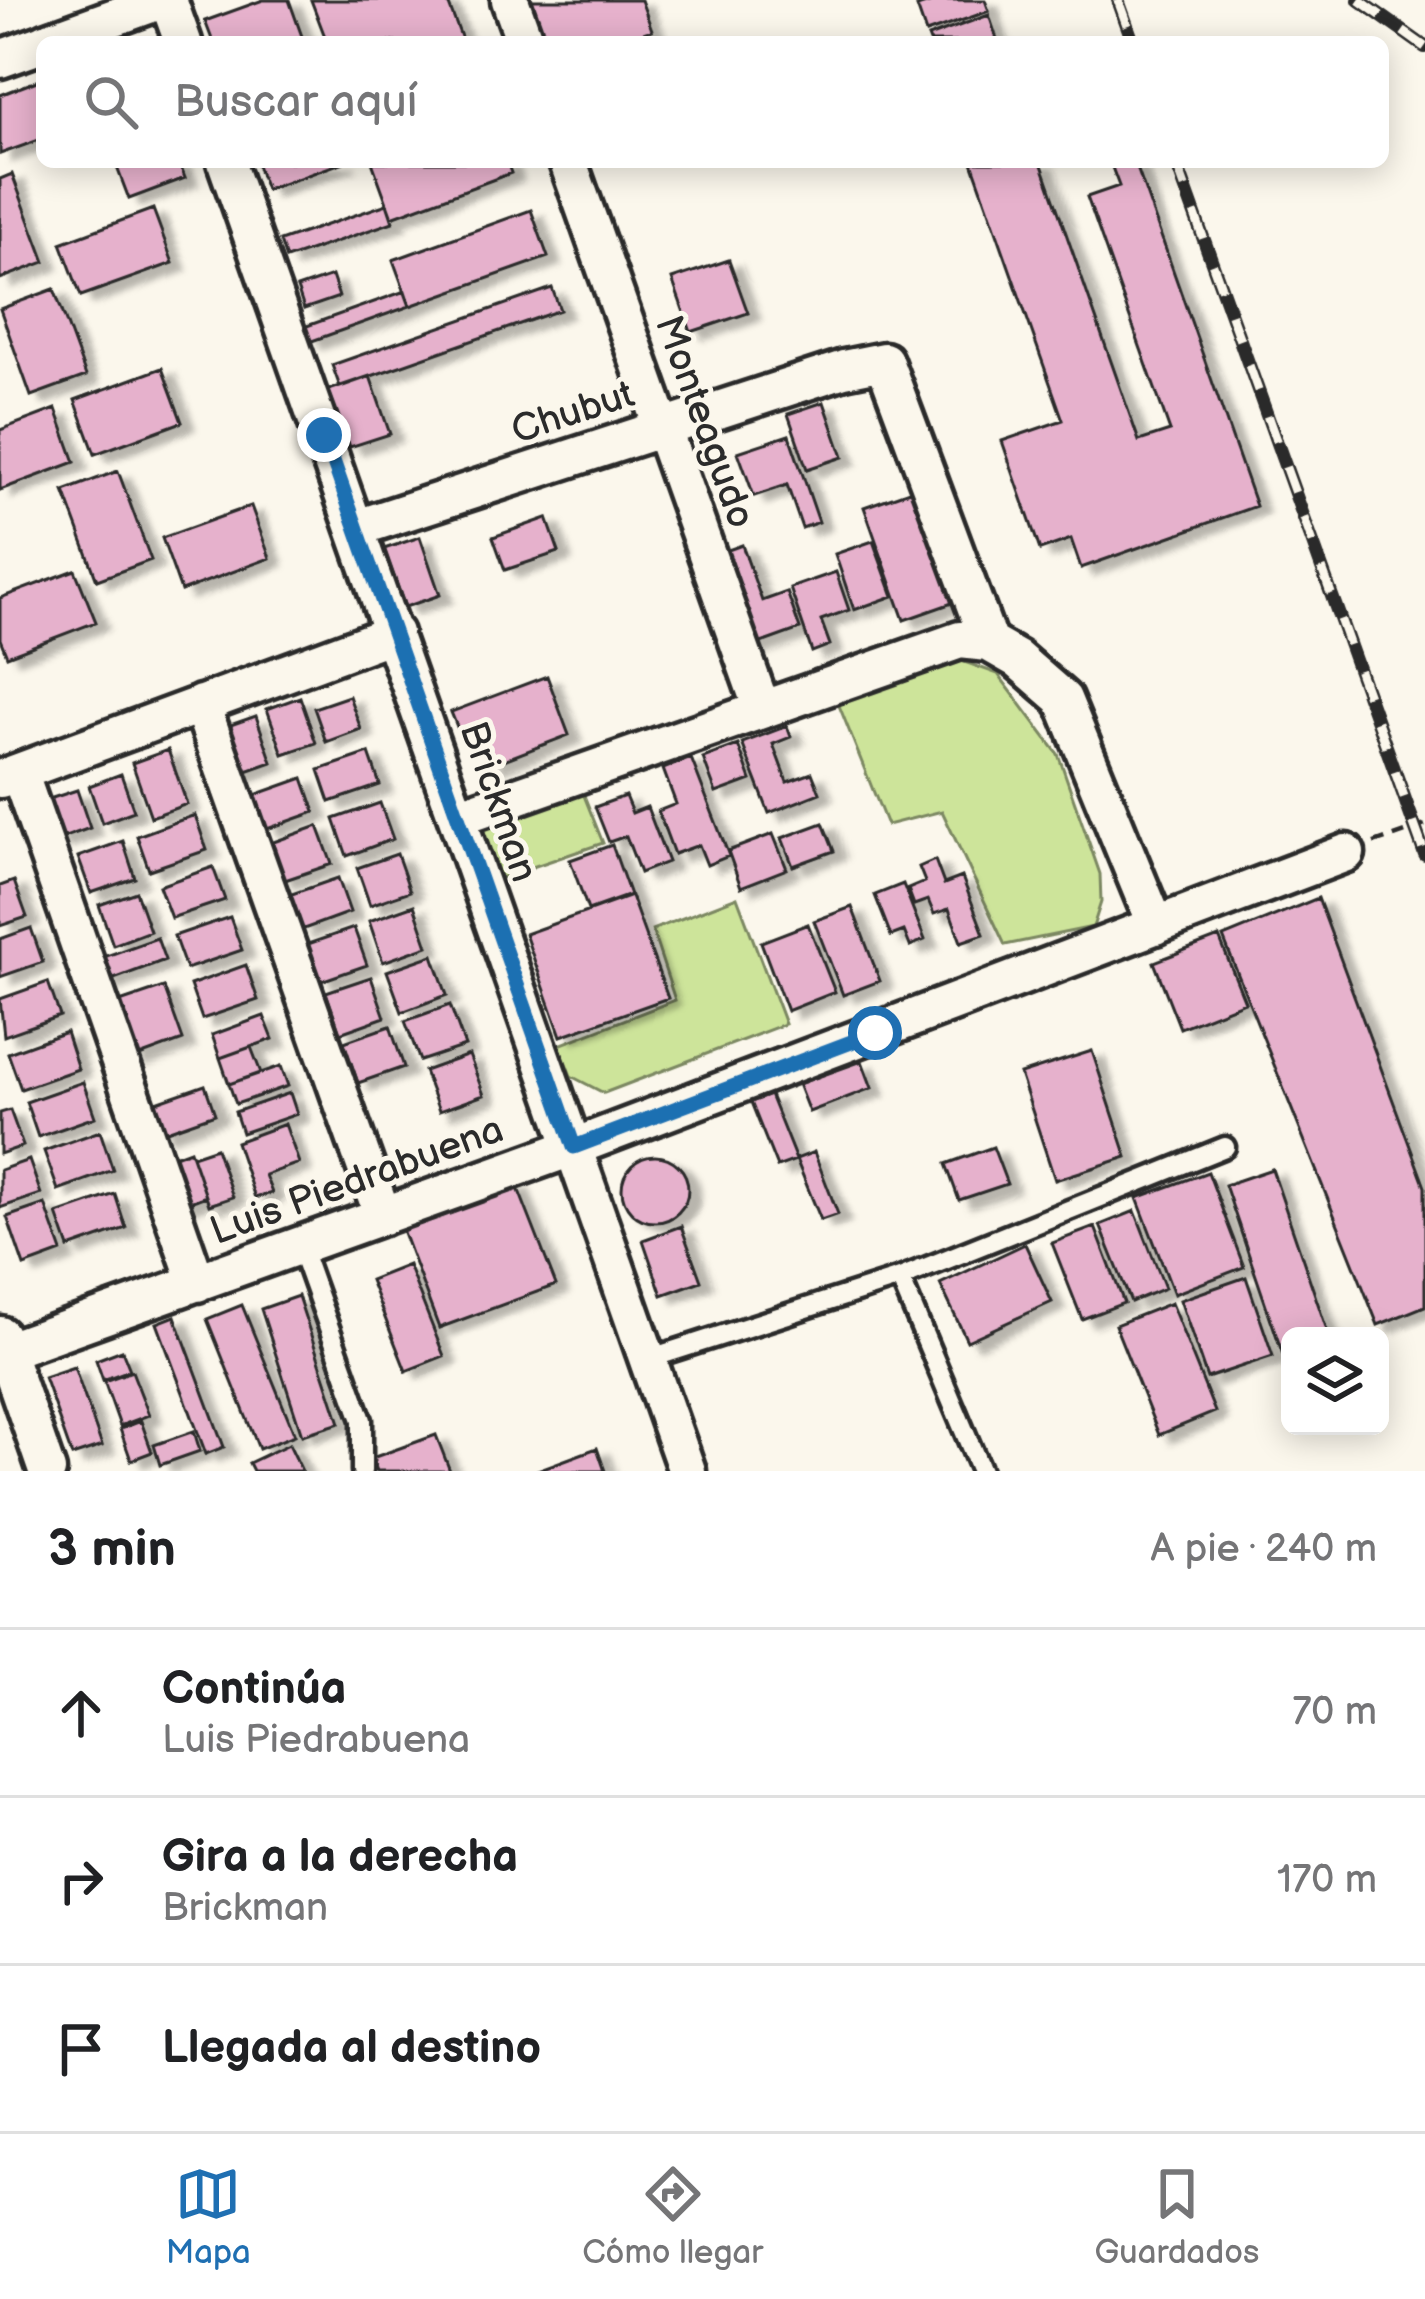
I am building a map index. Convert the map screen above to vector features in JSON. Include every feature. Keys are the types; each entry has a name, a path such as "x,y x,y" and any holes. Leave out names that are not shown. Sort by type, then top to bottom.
{"street":[{"path":"64,36 165,0 180,36"},
{"path":"510,0 523,36"},
{"path":"0,59 36,46"},
{"name":"Brickman","path":"228,168 687,1471"},
{"name":"Monteagudo","path":"570,168 762,710"},
{"name":"Chubut","path":"357,528 884,361 988,643"},
{"path":"197,1282 10,776 394,633"},
{"path":"458,817 960,640 988,643 1017,658 1063,698 1156,926"},
{"path":"201,704 383,1216"},
{"name":"Luis Piedrabuena","path":"2,1347 574,1147 1346,853"},
{"path":"2,1347 47,1471"}],"lane":[{"path":"648,1359 900,1278 1226,1147"},
{"path":"300,1246 362,1420 362,1471"},
{"path":"900,1278 981,1471"}],"path":[{"path":"1346,853 1425,825"}],"green space":[{"path":"959,660 998,674 1058,754 1100,874 1101,902 1093,927 1005,945 942,811 887,825 838,703"},
{"path":"581,788 603,843 497,879 479,831 484,819"},
{"path":"737,897 785,1024 604,1093 571,1076 559,1045 675,1000 652,930"}],"building":[{"path":"263,0 289,0 302,36 211,36 205,21"},
{"path":"311,0 447,0 461,36 325,36"},
{"path":"528,0 641,0 652,30 634,36 541,36"},
{"path":"938,0 985,0 989,11 926,33 917,7"},
{"path":"989,15 996,36 931,36"},
{"path":"36,81 36,141 0,154 0,95"},
{"path":"117,168 181,168 185,178 129,199"},
{"path":"258,168 327,168 266,190"},
{"path":"374,168 509,168 511,173 392,217"},
{"path":"974,168 1043,168 1139,441 1170,431 1087,197 1119,186 1112,168 1137,168 1256,506 1081,568 1071,539 1040,550 1002,441 1063,420"},
{"path":"12,174 45,262 0,279 0,179"},
{"path":"387,204 393,222 286,259 280,241"},
{"path":"153,209 173,263 81,296 61,243"},
{"path":"531,210 548,257 410,306 393,260"},
{"path":"729,260 748,313 691,332 672,279"},
{"path":"332,276 339,297 304,309 297,288"},
{"path":"552,288 560,310 340,387 332,365"},
{"path":"54,289 86,376 31,396 0,309"},
{"path":"405,291 410,306 309,342 304,327"},
{"path":"162,368 182,422 95,454 75,400"},
{"path":"370,376 390,434 350,447 329,390"},
{"path":"824,402 843,457 807,469 788,414"},
{"path":"56,409 75,462 0,490 0,430"},
{"path":"789,435 819,522 802,528 787,485 754,496 738,452"},
{"path":"118,471 151,560 97,580 64,491"},
{"path":"915,489 955,602 904,620 864,507"},
{"path":"251,506 270,558 181,591 162,538"},
{"path":"547,518 559,552 505,570 493,537"},
{"path":"420,537 440,595 405,607 384,549"},
{"path":"873,541 893,596 854,610 835,554"},
{"path":"742,545 762,601 787,592 800,629 750,647 717,554"},
{"path":"75,570 96,622 7,656 0,639 0,598"},
{"path":"836,572 849,610 821,620 830,645 812,652 790,588"},
{"path":"547,676 569,735 491,765 477,728 460,734 451,712"},
{"path":"349,696 361,729 326,742 314,708"},
{"path":"300,697 316,743 283,754 267,709"},
{"path":"256,716 272,762 238,774 222,728"},
{"path":"787,726 791,737 773,744 787,782 812,773 820,793 769,813 742,743"},
{"path":"738,745 751,780 716,793 703,758"},
{"path":"168,750 187,804 151,817 132,763"},
{"path":"369,753 380,785 330,802 319,770"},
{"path":"691,758 729,856 707,865 699,845 674,854 658,811 676,804 663,769"},
{"path":"121,774 134,811 102,823 89,786"},
{"path":"303,778 315,812 267,829 255,795"},
{"path":"77,790 90,828 57,840 43,801"},
{"path":"625,796 632,813 647,807 668,862 640,873 626,836 609,842 595,807"},
{"path":"380,803 393,839 347,856 334,819"},
{"path":"195,815 207,850 149,870 137,836"},
{"path":"823,823 834,851 793,866 782,838"},
{"path":"318,826 332,864 282,881 268,844"},
{"path":"773,834 787,869 741,887 728,851"},
{"path":"123,841 135,878 91,893 78,857"},
{"path":"612,845 630,895 588,910 570,860"},
{"path":"397,854 410,891 370,905 357,868"},
{"path":"935,860 944,884 962,877 984,934 961,942 949,909 934,914 928,900 914,905 908,889 925,882 919,867"},
{"path":"213,867 225,900 171,918 159,886"},
{"path":"338,878 350,912 301,930 289,895"},
{"path":"14,881 27,917 0,926 0,886"},
{"path":"903,884 925,940 910,946 904,931 891,936 875,895"},
{"path":"136,892 150,931 113,945 99,905"},
{"path":"631,896 668,998 561,1036 525,934"},
{"path":"1318,898 1425,1187 1425,1306 1378,1325 1223,937"},
{"path":"414,905 428,946 383,962 369,921"},
{"path":"852,907 880,981 843,995 814,921"},
{"path":"230,917 242,950 186,969 174,936"},
{"path":"808,924 835,992 787,1011 761,942"},
{"path":"31,928 43,962 0,977 0,939"},
{"path":"354,928 367,965 321,981 308,944"},
{"path":"1219,937 1245,1002 1180,1028 1154,962"},
{"path":"157,938 165,960 106,982 98,959"},
{"path":"433,955 447,995 402,1012 387,971"},
{"path":"246,965 258,1000 202,1019 190,985"},
{"path":"371,977 385,1017 340,1033 326,992"},
{"path":"48,982 60,1016 4,1036 0,999"},
{"path":"164,987 183,1040 134,1058 114,1004"},
{"path":"450,1005 465,1046 420,1061 405,1021"},
{"path":"264,1016 273,1039 220,1058 212,1035"},
{"path":"390,1026 404,1067 358,1083 344,1042"},
{"path":"66,1032 78,1069 21,1089 8,1053"},
{"path":"251,1047 261,1073 229,1084 220,1058"},
{"path":"1092,1051 1127,1157 1055,1180 1020,1074"},
{"path":"469,1055 484,1095 439,1111 424,1071"},
{"path":"862,1061 872,1088 809,1112 798,1084"},
{"path":"281,1066 288,1086 236,1104 229,1084"},
{"path":"83,1082 95,1117 38,1137 26,1102"},
{"path":"205,1085 215,1114 161,1133 151,1104"},
{"path":"290,1093 297,1114 242,1133 235,1112"},
{"path":"770,1095 796,1160 777,1167 751,1102"},
{"path":"10,1110 23,1146 0,1154 0,1113"},
{"path":"285,1124 299,1163 265,1175 272,1193 255,1198 236,1142"},
{"path":"100,1131 113,1170 58,1190 44,1151"},
{"path":"993,1147 1007,1184 959,1200 946,1164"},
{"path":"216,1148 233,1197 209,1205 192,1156"},
{"path":"190,1150 206,1196 182,1205 166,1159"},
{"path":"814,1152 838,1214 821,1220 796,1159"},
{"path":"655,1156 678,1166 688,1189 678,1212 655,1222 632,1212 622,1189 632,1166"},
{"path":"29,1160 41,1194 0,1208 0,1170"},
{"path":"1272,1169 1326,1327 1281,1327 1281,1349 1225,1185"},
{"path":"1208,1172 1244,1267 1174,1294 1137,1198"},
{"path":"516,1183 556,1285 439,1328 401,1227"},
{"path":"115,1194 126,1228 69,1248 57,1214"},
{"path":"45,1204 62,1252 24,1266 7,1217"},
{"path":"1135,1211 1165,1288 1131,1302 1100,1225"},
{"path":"681,1226 701,1281 662,1295 643,1240"},
{"path":"1095,1227 1124,1303 1082,1319 1052,1243"},
{"path":"1025,1244 1052,1302 967,1341 940,1284"},
{"path":"408,1265 444,1356 406,1371 370,1280"},
{"path":"1246,1277 1273,1356 1207,1378 1180,1300"},
{"path":"298,1296 340,1423 302,1435 261,1309"},
{"path":"1171,1303 1215,1412 1159,1435 1115,1325"},
{"path":"242,1305 295,1435 259,1449 207,1319"},
{"path":"175,1316 224,1447 206,1454 157,1323"},
{"path":"122,1350 130,1370 103,1380 96,1360"},
{"path":"74,1367 102,1446 72,1456 44,1377"},
{"path":"132,1371 149,1415 120,1426 104,1381"},
{"path":"141,1421 152,1452 131,1460 120,1429"},
{"path":"194,1431 200,1451 160,1465 154,1445"},
{"path":"436,1435 450,1471 377,1471 372,1458"},
{"path":"289,1444 302,1471 253,1471 249,1463"},
{"path":"597,1448 605,1471 535,1471"}],"railway":[{"path":"1118,0 1131,36"},
{"path":"1359,0 1425,47"},
{"path":"1178,168 1425,855"}],"route":[{"path":"324,435 574,1147 875,1033"}]}
